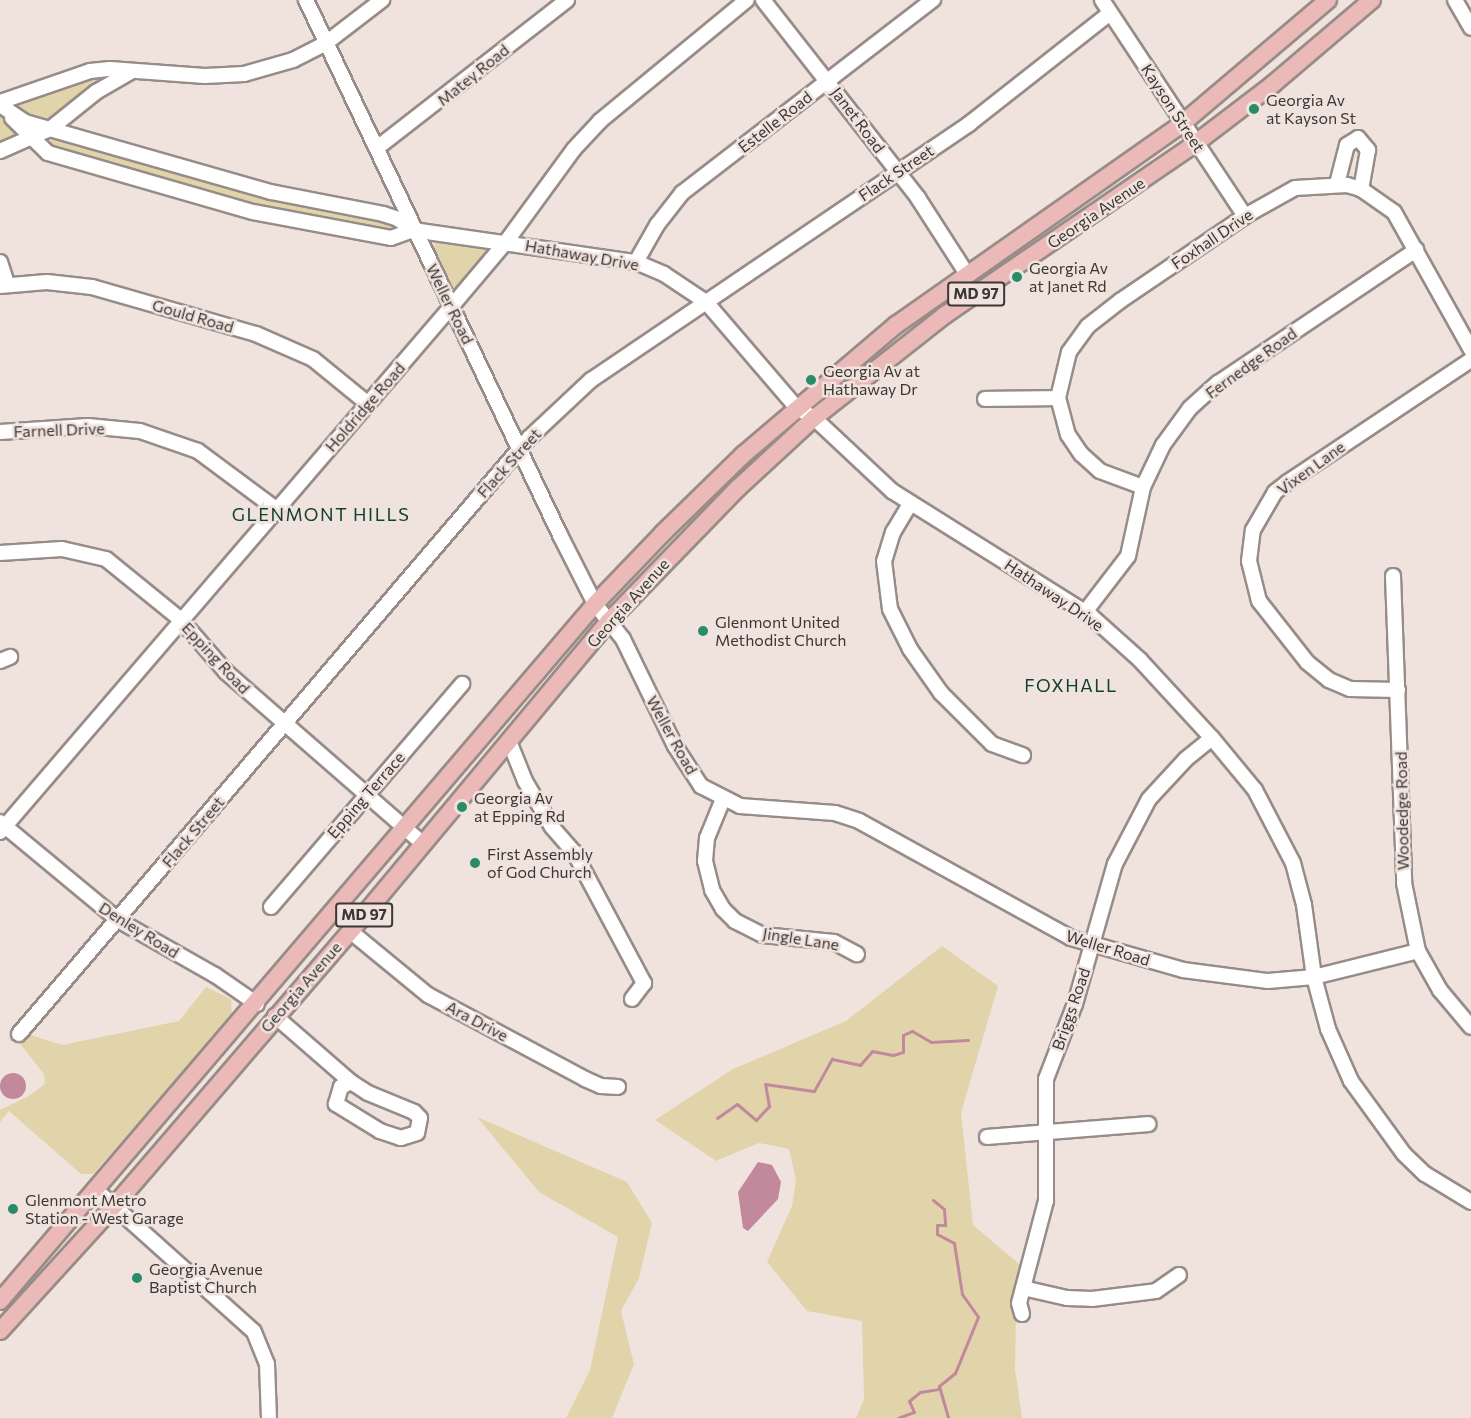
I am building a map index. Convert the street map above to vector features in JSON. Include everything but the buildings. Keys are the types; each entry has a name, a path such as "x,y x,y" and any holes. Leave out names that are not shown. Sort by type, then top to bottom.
{"main road":[{"name":"Georgia Avenue","path":"0,1302 257,1004 595,604 703,494 797,408 896,326 967,273 1183,123 1328,0"},
{"name":"Georgia Avenue","path":"0,1331 115,1205 350,931 609,621 720,506 814,418 945,315 1196,143 1272,85 1372,0"}],"street":[{"name":"Weller Road","path":"306,0 377,148 413,230 595,604 623,639 691,773 701,786 723,799 760,810 835,813 859,821 1046,927 1092,944 1216,976 1268,981 1314,977 1419,951"},
{"path":"0,104 90,71 110,69 205,76 244,74 293,60 326,43 382,0"},
{"name":"Matey Road","path":"377,148 567,0"},
{"name":"Holdridge Road","path":"2,827 452,307 506,242 550,179 600,121 747,0"},
{"name":"Janet Road","path":"763,0 897,172 967,273"},
{"name":"Estelle Road","path":"636,262 657,225 682,193 933,0"},
{"name":"Kayson Street","path":"1102,0 1245,216"},
{"path":"1455,0 1471,28"},
{"name":"Flack Street","path":"19,1034 520,449 591,380 969,124 1110,13"},
{"path":"0,151 50,129 96,92 130,72"},
{"name":"Hathaway Drive","path":"0,104 25,122 271,192 383,214 398,219 413,230"},
{"name":"Hathaway Drive","path":"0,104 48,153 285,220 391,238 413,230 636,262 664,274 705,302 797,408 814,418 910,504 1085,612 1140,660 1212,738 1255,790 1293,863 1304,905 1314,977 1335,1045 1369,1111 1425,1174 1471,1202"},
{"path":"1337,184 1347,145 1358,138 1368,150 1361,189"},
{"name":"Foxhall Drive","path":"1143,487 1100,471 1081,454 1068,435 1058,398 1069,352 1088,326 1245,216 1295,188 1337,184 1361,189 1394,212 1471,350"},
{"name":"Fernedge Road","path":"1085,612 1128,556 1143,487 1163,446 1190,408 1218,383 1416,250"},
{"path":"0,262 4,285"},
{"name":"Gould Road","path":"4,285 47,282 92,287 256,334 313,359 367,403"},
{"name":"Vixen Lane","path":"1398,690 1350,689 1329,681 1307,662 1259,601 1250,561 1253,530 1275,492 1471,360"},
{"path":"985,399 1058,398"},
{"name":"Farnell Drive","path":"0,432 88,426 140,431 198,451 276,509"},
{"path":"910,504 893,532 884,561 890,609 910,649 941,693 992,744 1023,755"},
{"name":"Epping Road","path":"0,553 62,549 106,559 181,620 226,672 423,844"},
{"name":"Woodedge Road","path":"1394,576 1404,883 1419,951 1440,990 1471,1027"},
{"name":"Epping Terrace","path":"271,907 462,684"},
{"name":"Briggs Road","path":"1022,1314 1019,1304 1046,1201 1049,1170 1045,1132 1046,1079 1075,1004 1115,864 1133,824 1164,781 1212,738"},
{"path":"509,741 525,781 552,827 574,852 644,983 632,999"},
{"name":"Jingle Lane","path":"723,799 707,838 705,861 712,890 723,909 735,921 763,935 834,942 857,954"},
{"name":"Denley Road","path":"2,827 118,920 215,975 257,1004"},
{"name":"Ara Drive","path":"350,931 428,995 585,1079 601,1086 618,1087"},
{"path":"275,1016 351,1082 368,1093 414,1112 420,1118 417,1133 401,1138 380,1131 336,1104 341,1086 351,1082"},
{"path":"987,1137 1148,1124"},
{"path":"96,1190 254,1332 267,1364 269,1418"},
{"path":"1023,1288 1067,1298 1092,1299 1156,1291 1179,1275"}],"shaded area":[{"path":"106,74 109,77 59,115 42,121 15,109 17,102 81,78"},
{"path":"0,105 50,129 0,151"},
{"path":"55,137 395,222 399,230 397,233 279,214 53,150 51,140"},
{"path":"438,240 487,249 489,256 460,289 452,289 432,249"},
{"path":"942,946 998,986 961,1113 973,1225 1025,1269 1016,1317 1015,1369 1022,1418 856,1418 864,1399 862,1321 807,1311 767,1262 792,1206 796,1180 789,1149 759,1143 716,1161 655,1120 733,1069 846,1021"},
{"path":"206,987 231,999 232,1017 93,1174 81,1174 9,1111 0,1122 0,1110 29,1096 45,1084 44,1074 20,1044 31,1035 62,1045 179,1021"},
{"path":"13,1073 22,1077 26,1086 22,1095 13,1099 4,1095 0,1086 4,1077"},
{"path":"477,1117 627,1182 652,1223 639,1278 621,1311 634,1364 612,1418 566,1418 590,1370 618,1237 539,1192"},
{"path":"758,1162 772,1165 781,1182 778,1199 748,1231 743,1228 738,1192"}],"waterway":[{"path":"717,1118 737,1104 756,1120 769,1106 765,1084 814,1091 832,1059 860,1065 872,1051 893,1055 903,1052 903,1035 912,1031 931,1042 968,1040"},
{"path":"933,1200 944,1209 945,1225 937,1225 937,1234 954,1243 962,1294 978,1317 955,1373 939,1386 948,1418"},
{"path":"898,1418 914,1412 909,1401 920,1392 940,1389"}],"place":[{"name":"Georgia Av at Kayson St","path":"1254,109"},
{"name":"Georgia Av at Janet Rd","path":"1017,277"},
{"name":"Georgia Av at Hathaway Dr","path":"811,380"},
{"name":"Glenmont United Methodist Church","path":"703,631"},
{"name":"Georgia Av at Epping Rd","path":"462,807"},
{"name":"First Assembly of God Church","path":"475,863"},
{"name":"Glenmont Metro Station - West Garage","path":"13,1209"},
{"name":"Georgia Avenue Baptist Church","path":"137,1278"}],"district":[{"name":"GLENMONT HILLS","path":"321,514"},
{"name":"FOXHALL","path":"1071,685"}]}
